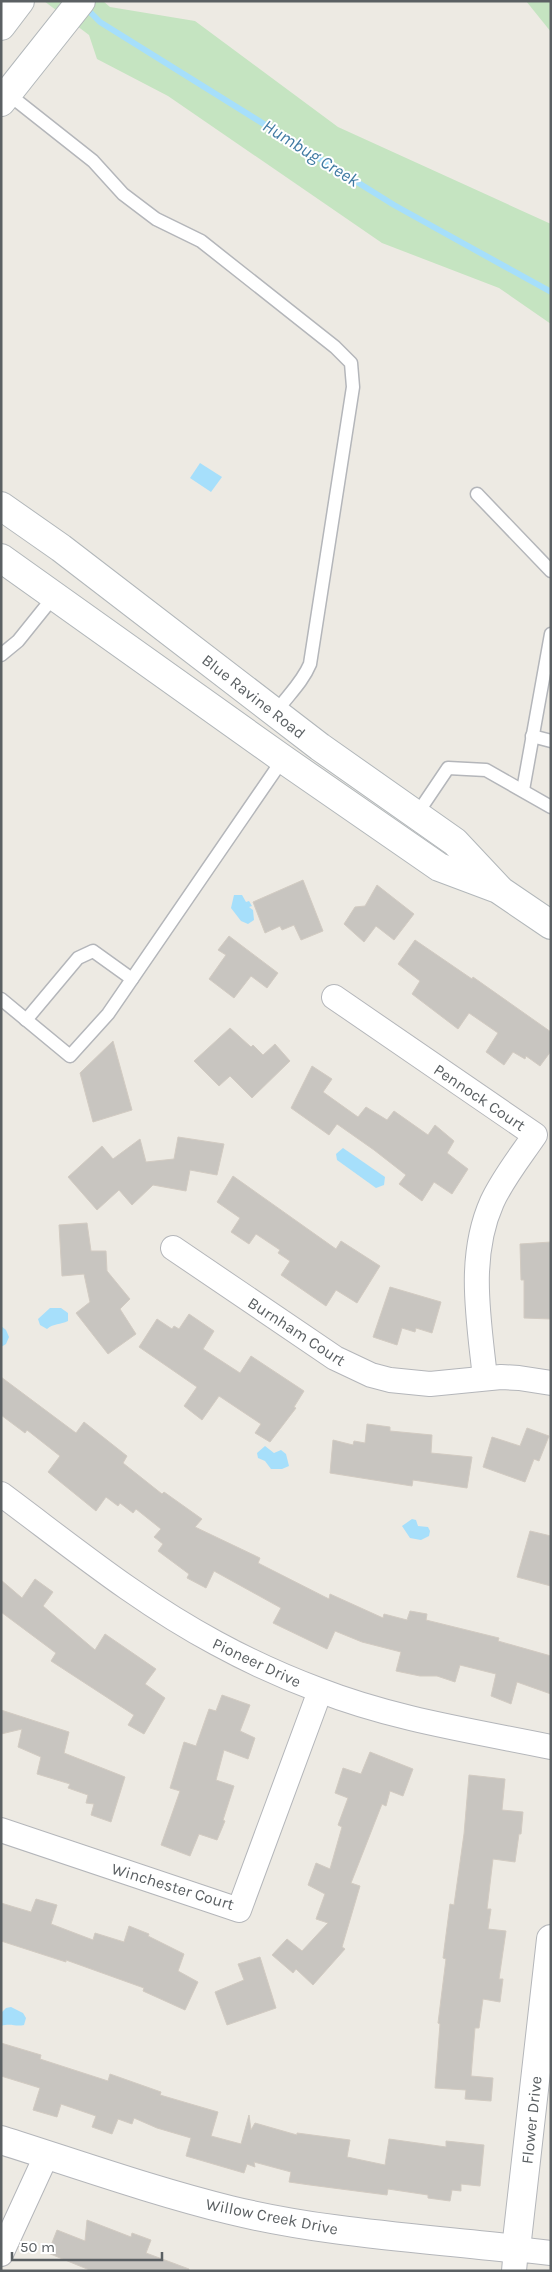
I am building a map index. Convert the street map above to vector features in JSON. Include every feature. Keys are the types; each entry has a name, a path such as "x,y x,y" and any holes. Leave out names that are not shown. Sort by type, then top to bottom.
{"main road":[{"path":"1,26 20,1"},
{"path":"4,98 75,9"},
{"name":"Blue Ravine Road","path":"1,506 61,548 320,747 455,842 501,891 551,925"},
{"name":"Blue Ravine Road","path":"1,558 55,594 283,759 439,867 501,891"},
{"name":"Flower Drive","path":"515,2260 551,1939"},
{"name":"Willow Creek Drive","path":"1,2140 231,2210 310,2226 515,2260"}],"street":[{"name":"Pennock Court","path":"334,997 535,1135 500,1186 485,1222 480,1241 477,1260 477,1297 485,1378"},
{"name":"Burnham Court","path":"174,1248 335,1358 353,1367 381,1377 410,1383 430,1384 485,1378 519,1378 551,1383"},
{"name":"Pioneer Drive","path":"1,1494 154,1606 214,1643 264,1668 320,1691 424,1722 551,1746"},
{"name":"Winchester Court","path":"1,1830 239,1910 320,1691"},
{"path":"1,2254 47,2154"},
{"name":"Willow Creek Drive","path":"515,2260 551,2253"}],"lane":[{"path":"4,98 93,162 123,194 156,219 201,241 336,347 351,363 353,387 310,664 303,680 289,694 276,712"},
{"path":"477,494 551,571"},
{"path":"1,655 18,641 55,594"},
{"path":"523,790 551,634"},
{"path":"532,736 551,741"},
{"path":"1,999 70,1056 108,1014 283,759"},
{"path":"417,814 448,768 486,770 551,807"},
{"path":"26,1020 78,958 93,951 132,979"}],"green space":[{"path":"44,1 103,1 110,7 195,21 338,127 551,224 551,324 499,288 382,243 168,96 97,59 89,35"},
{"path":"526,1 551,1 551,32"}],"water":[{"path":"200,463 222,477 211,492 190,478"},
{"path":"234,895 242,895 246,902 249,901 252,906 249,907 253,910 254,920 248,924 241,921 231,908"},
{"path":"343,1148 385,1177 384,1185 376,1188 337,1160 336,1154"},
{"path":"50,1308 61,1308 68,1313 68,1321 47,1329 40,1325 38,1319"},
{"path":"1,1326 6,1330 9,1337 6,1344 1,1347"},
{"path":"265,1446 274,1453 281,1450 286,1454 289,1466 282,1469 271,1469 265,1461 258,1458 257,1453"},
{"path":"412,1519 416,1520 418,1526 428,1527 430,1531 429,1536 421,1540 410,1538 402,1526"},
{"path":"11,2007 23,2013 26,2018 24,2025 1,2026 1,2013 6,2008"}],"building":[{"path":"303,880 323,931 301,940 294,925 282,930 280,926 265,933 253,902"},
{"path":"377,885 414,914 394,940 376,926 364,942 344,924 355,907 365,906"},
{"path":"229,936 278,973 267,988 251,976 234,998 209,979 226,955 218,950"},
{"path":"415,940 472,979 473,977 551,1032 551,1051 540,1066 526,1056 525,1059 513,1052 504,1065 486,1052 498,1033 469,1013 458,1029 412,994 420,981 398,964"},
{"path":"230,1028 263,1055 275,1044 290,1061 252,1098 230,1076 219,1086 194,1061"},
{"path":"113,1041 132,1110 93,1122 80,1073"},
{"path":"312,1066 332,1079 323,1092 358,1117 366,1107 387,1120 394,1111 428,1135 435,1125 454,1141 447,1153 468,1169 452,1194 434,1182 422,1201 399,1184 406,1175 374,1150 337,1124 329,1135 291,1108"},
{"path":"178,1137 224,1144 217,1175 190,1170 186,1191 153,1185 132,1205 119,1190 97,1210 68,1177 102,1146 113,1159 140,1139 146,1162 174,1159"},
{"path":"233,1176 336,1249 341,1241 380,1266 357,1303 336,1290 326,1306 281,1275 290,1261 278,1253 280,1250 256,1234 249,1244 231,1232 240,1218 217,1202"},
{"path":"87,1223 91,1251 106,1251 107,1271 130,1299 120,1309 136,1334 108,1354 76,1313 90,1302 84,1274 62,1276 59,1225"},
{"path":"551,1242 551,1319 524,1318 524,1280 521,1280 520,1244"},
{"path":"390,1287 441,1302 432,1333 416,1328 415,1332 402,1328 397,1345 373,1337"},
{"path":"189,1314 214,1331 203,1349 240,1373 251,1356 304,1391 294,1407 296,1408 270,1442 255,1433 261,1424 219,1396 202,1420 184,1406 197,1387 139,1347 157,1319 172,1329 174,1326 179,1329"},
{"path":"1,1377 76,1433 84,1422 127,1456 123,1463 162,1494 164,1492 202,1519 195,1527 260,1558 258,1563 329,1599 330,1594 383,1618 384,1614 407,1620 410,1611 427,1614 426,1620 499,1638 498,1641 551,1656 551,1694 517,1682 511,1704 491,1696 496,1674 460,1665 455,1682 437,1676 420,1676 396,1671 401,1652 362,1642 335,1631 327,1649 273,1623 281,1608 214,1571 206,1588 187,1578 189,1574 158,1551 163,1544 154,1537 161,1529 136,1509 133,1513 120,1503 118,1506 106,1497 96,1511 48,1472 60,1456 27,1430 25,1433 1,1415"},
{"path":"367,1424 390,1427 390,1431 432,1435 431,1453 472,1457 467,1488 413,1480 412,1486 330,1473 333,1440 353,1445 354,1441 365,1443"},
{"path":"527,1428 549,1436 539,1461 534,1459 525,1482 483,1467 492,1437 520,1446"},
{"path":"530,1531 551,1536 551,1586 517,1577"},
{"path":"35,1579 53,1592 43,1606 95,1650 105,1634 156,1669 145,1684 165,1698 144,1734 128,1725 134,1715 51,1661 56,1653 1,1612 1,1580 22,1598"},
{"path":"222,1695 250,1705 240,1731 255,1738 248,1759 224,1750 216,1780 234,1786 223,1820 225,1821 217,1840 199,1834 190,1856 161,1845 180,1791 170,1788 184,1742 196,1746 209,1709 216,1711"},
{"path":"1,1710 69,1732 64,1753 125,1777 111,1822 91,1815 94,1804 86,1803 88,1795 68,1788 70,1784 37,1774 41,1757 18,1747 22,1729 1,1734"},
{"path":"370,1752 413,1769 403,1796 390,1791 386,1806 382,1804 351,1883 360,1886 342,1947 345,1949 313,1985 296,1969 293,1973 272,1955 287,1939 302,1951 328,1923 316,1919 325,1894 308,1885 316,1863 330,1869 342,1827 338,1825 348,1798 335,1793 343,1768 361,1774"},
{"path":"469,1775 505,1779 502,1810 523,1812 521,1834 519,1834 515,1862 493,1859 487,1909 491,1909 488,1929 506,1931 499,1979 503,1979 500,2002 483,1999 479,2028 475,2028 471,2076 493,2078 491,2101 465,2099 466,2090 435,2088 440,2024 438,2023 446,1959 443,1958 450,1904 454,1905 464,1834"},
{"path":"36,1899 57,1905 51,1924 93,1940 95,1933 124,1942 129,1926 149,1934 148,1936 184,1954 178,1971 198,1982 185,2010 143,1991 144,1988 66,1960 66,1962 1,1941 1,1903 31,1912"},
{"path":"260,1957 276,2008 227,2025 215,1992 244,1980 238,1964"},
{"path":"1,2043 41,2055 40,2059 108,2081 110,2074 161,2092 160,2095 218,2112 211,2136 241,2144 249,2115 251,2130 255,2123 297,2135 297,2133 350,2140 347,2157 385,2165 389,2139 446,2147 446,2141 484,2145 480,2186 461,2184 461,2191 452,2190 450,2201 428,2198 428,2195 388,2189 387,2195 310,2185 289,2182 291,2172 254,2162 255,2167 247,2164 244,2173 186,2156 191,2138 157,2128 134,2118 132,2124 118,2119 112,2134 92,2127 96,2116 61,2104 57,2117 33,2110 40,2088 1,2076"},
{"path":"87,2220 131,2237 132,2233 151,2240 146,2253 189,2269 189,2271 92,2271 48,2253 57,2230 85,2241"}],"waterway":[{"name":"Humbug Creek","path":"85,7 100,22 394,205 551,292"}]}
